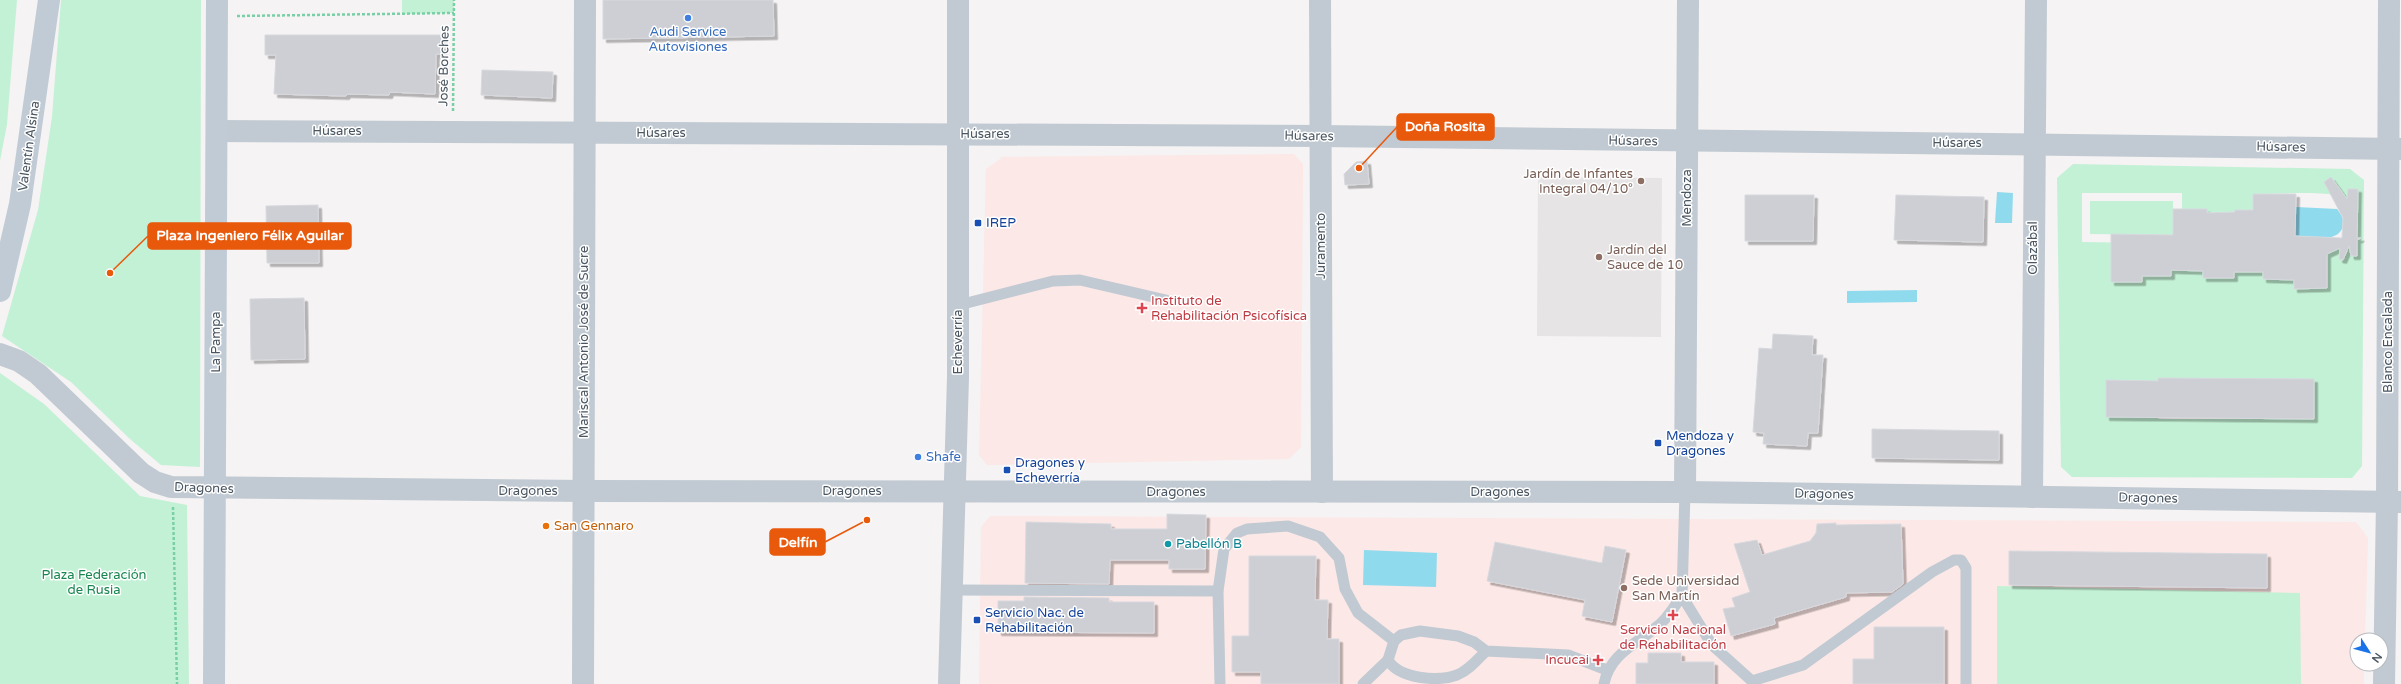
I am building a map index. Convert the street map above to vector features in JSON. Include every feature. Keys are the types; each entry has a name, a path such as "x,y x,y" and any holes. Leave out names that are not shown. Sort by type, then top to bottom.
{"street":[{"name":"Valentín Alsina","path":"0,291 20,204 48,0"},
{"name":"Mariscal Antonio José de Sucre","path":"583,684 586,0"},
{"name":"Echeverría","path":"949,684 958,305 958,0"},
{"name":"Juramento","path":"1320,0 1322,492"},
{"name":"Mendoza","path":"1685,492 1688,0"},
{"name":"Olazábal","path":"2032,497 2036,0"},
{"name":"Blanco Encalada","path":"2384,684 2394,502 2395,149 2389,0"},
{"name":"La Pampa","path":"214,684 217,8"},
{"name":"Húsares","path":"217,131 1321,136 1687,142 2034,143 2395,149"},
{"name":"Dragones","path":"0,354 18,361 38,374 141,473 155,482 171,487 215,489 584,491 1685,492 2394,502"}],"lane":[{"path":"958,305 1053,281 1080,280 1166,300"},
{"path":"1685,492 1682,596 1712,645 1752,683 1802,665 1932,572 1954,560 1961,560 1966,568 1966,684"},
{"path":"1220,684 1218,592 1224,549 1237,533 1247,530 1288,526 1320,537 1339,558 1345,589 1358,613 1394,641"},
{"path":"952,590 1218,592"},
{"path":"1604,684 1607,670 1622,653 1661,624 1682,596"},
{"path":"1363,684 1388,660 1394,641 1401,635 1420,631 1458,636 1474,642 1486,651 1568,655 1607,670"},
{"path":"1388,660 1396,670 1409,676 1456,680 1486,651"}],"path":[{"name":"José Borches","path":"453,132 454,0"},
{"path":"217,8 454,13"},
{"path":"171,487 177,684"}],"shaded area":[{"name":"Instituto de Rehabilitación Psicofísica","path":"1294,154 1303,164 1301,447 1289,459 987,465 979,455 986,169 1002,158 998,157"},
{"name":"Jardín del Sauce de 10","path":"1538,177 1662,178 1661,337 1537,336"},
{"name":"Servicio Nacional de Rehabilitación","path":"990,516 2356,522 2368,538 2365,632 2349,632 2349,672 2364,672 2364,684 979,684 981,527"}],"green space":[{"path":"0,0 17,0 7,124 0,161"},
{"path":"61,0 201,0 200,467 161,465 130,439 71,382 2,336 38,210 52,117"},
{"path":"402,0 454,0 454,13 402,14"},
{"path":"2073,164 2350,169 2364,180 2362,466 2352,478 2072,477 2061,467 2057,178","holes":["2082,193 2182,193 2182,227 2193,209 2207,209 2207,213 2249,210 2249,225 2253,225 2253,194 2305,193 2336,195 2342,197 2352,206 2358,219 2358,225 2357,232 2353,237 2341,245 2318,256 2327,263 2326,288 2294,289 2294,279 2264,279 2263,272 2234,272 2234,278 2204,278 2203,271 2171,270 2142,276 2142,282 2111,282 2111,256 2150,243 2082,242","2158,378 2314,379 2314,419 2158,419","2106,380 2143,381 2106,416"]},
{"path":"2090,201 2173,201 2173,235 2090,234"},
{"name":"Plaza Federación de Rusia","path":"0,373 44,404 140,496 187,505 189,684 0,684"},
{"path":"1997,586 2300,593 2301,684 1997,684"}],"water":[{"path":"1997,192 2013,193 2012,223 1995,223"},
{"path":"2296,207 2337,209 2343,219 2343,226 2340,232 2329,237 2315,238 2295,236"},
{"path":"1917,290 1917,302 1847,303 1847,291"},
{"path":"1364,550 1437,553 1436,587 1363,585"}],"building":[{"name":"Audi Service Autovisiones","path":"603,0 773,0 774,36 603,39"},
{"path":"265,35 443,35 443,54 436,54 435,94 390,92 389,95 347,94 346,96 274,94 276,55 265,55"},
{"path":"482,70 553,72 552,98 481,95"},
{"path":"1367,161 1369,184 1345,185 1344,174 1356,162"},
{"path":"2331,177 2347,199 2348,189 2358,189 2357,238 2361,238 2357,240 2357,256 2351,256 2349,246 2343,260 2339,259 2340,248 2327,254 2327,288 2294,289 2294,280 2263,279 2263,272 2234,272 2234,278 2203,278 2203,271 2171,270 2171,276 2142,276 2142,282 2111,282 2111,234 2173,235 2173,209 2207,209 2207,213 2253,210 2253,194 2296,194 2295,236 2342,238 2343,218 2324,182"},
{"path":"1745,195 1814,195 1813,241 1745,241"},
{"path":"1896,195 1984,197 1983,242 1894,240"},
{"path":"318,205 319,263 267,263 266,206"},
{"path":"304,298 305,359 251,360 250,299"},
{"path":"1773,334 1813,336 1812,355 1823,355 1818,433 1808,433 1807,446 1763,444 1764,433 1753,432 1759,348 1772,349"},
{"path":"2158,378 2314,379 2314,419 2106,417 2106,380 2158,381"},
{"path":"1872,429 1999,431 1999,460 1872,458"},
{"path":"1167,514 1206,515 1205,569 1169,569 1169,560 1110,560 1109,584 1025,583 1026,522 1111,524 1111,529 1167,529"},
{"path":"1836,523 1836,525 1901,524 1903,584 1892,592 1846,593 1846,597 1774,618 1775,624 1731,636 1723,609 1735,607 1732,598 1750,592 1734,544 1757,540 1762,555 1810,541 1816,533 1817,524"},
{"path":"1495,542 1602,563 1605,546 1626,550 1612,622 1582,616 1585,600 1487,581"},
{"path":"2009,551 2267,554 2267,588 2009,585"},
{"path":"1249,556 1316,556 1315,600 1328,600 1327,639 1339,639 1339,684 1261,684 1261,672 1232,672 1232,636 1249,636"},
{"path":"1024,597 1109,598 1109,602 1154,602 1154,633 998,632 998,601 1024,601"},
{"path":"1874,627 1944,627 1944,684 1853,684 1853,659 1874,659"},
{"path":"1648,653 1681,653 1681,662 1714,662 1714,684 1636,684 1636,663 1648,663"}],"place":[{"name":"Audi Service Autovisiones","path":"688,18"},
{"name":"Doña Rosita","path":"1359,168"},
{"name":"Jardín de Infantes Integral 04/10°","path":"1641,181"},
{"name":"IREP","path":"978,223"},
{"name":"Jardín del Sauce de 10","path":"1599,257"},
{"name":"Plaza Ingeniero Félix Aguilar","path":"110,273"},
{"name":"Instituto de Rehabilitación Psicofísica","path":"1142,308"},
{"name":"Mendoza y Dragones","path":"1658,443"},
{"name":"Shafe","path":"918,457"},
{"name":"Dragones y Echeverría","path":"1007,470"},
{"name":"Delfín","path":"867,520"},
{"name":"San Gennaro","path":"546,526"},
{"name":"Pabellón B","path":"1168,544"},
{"name":"Sede Universidad San Martín","path":"1624,588"},
{"name":"Servicio Nacional de Rehabilitación","path":"1673,615"},
{"name":"Servicio Nac. de Rehabilitación","path":"977,620"},
{"name":"Incucai","path":"1598,660"}]}
